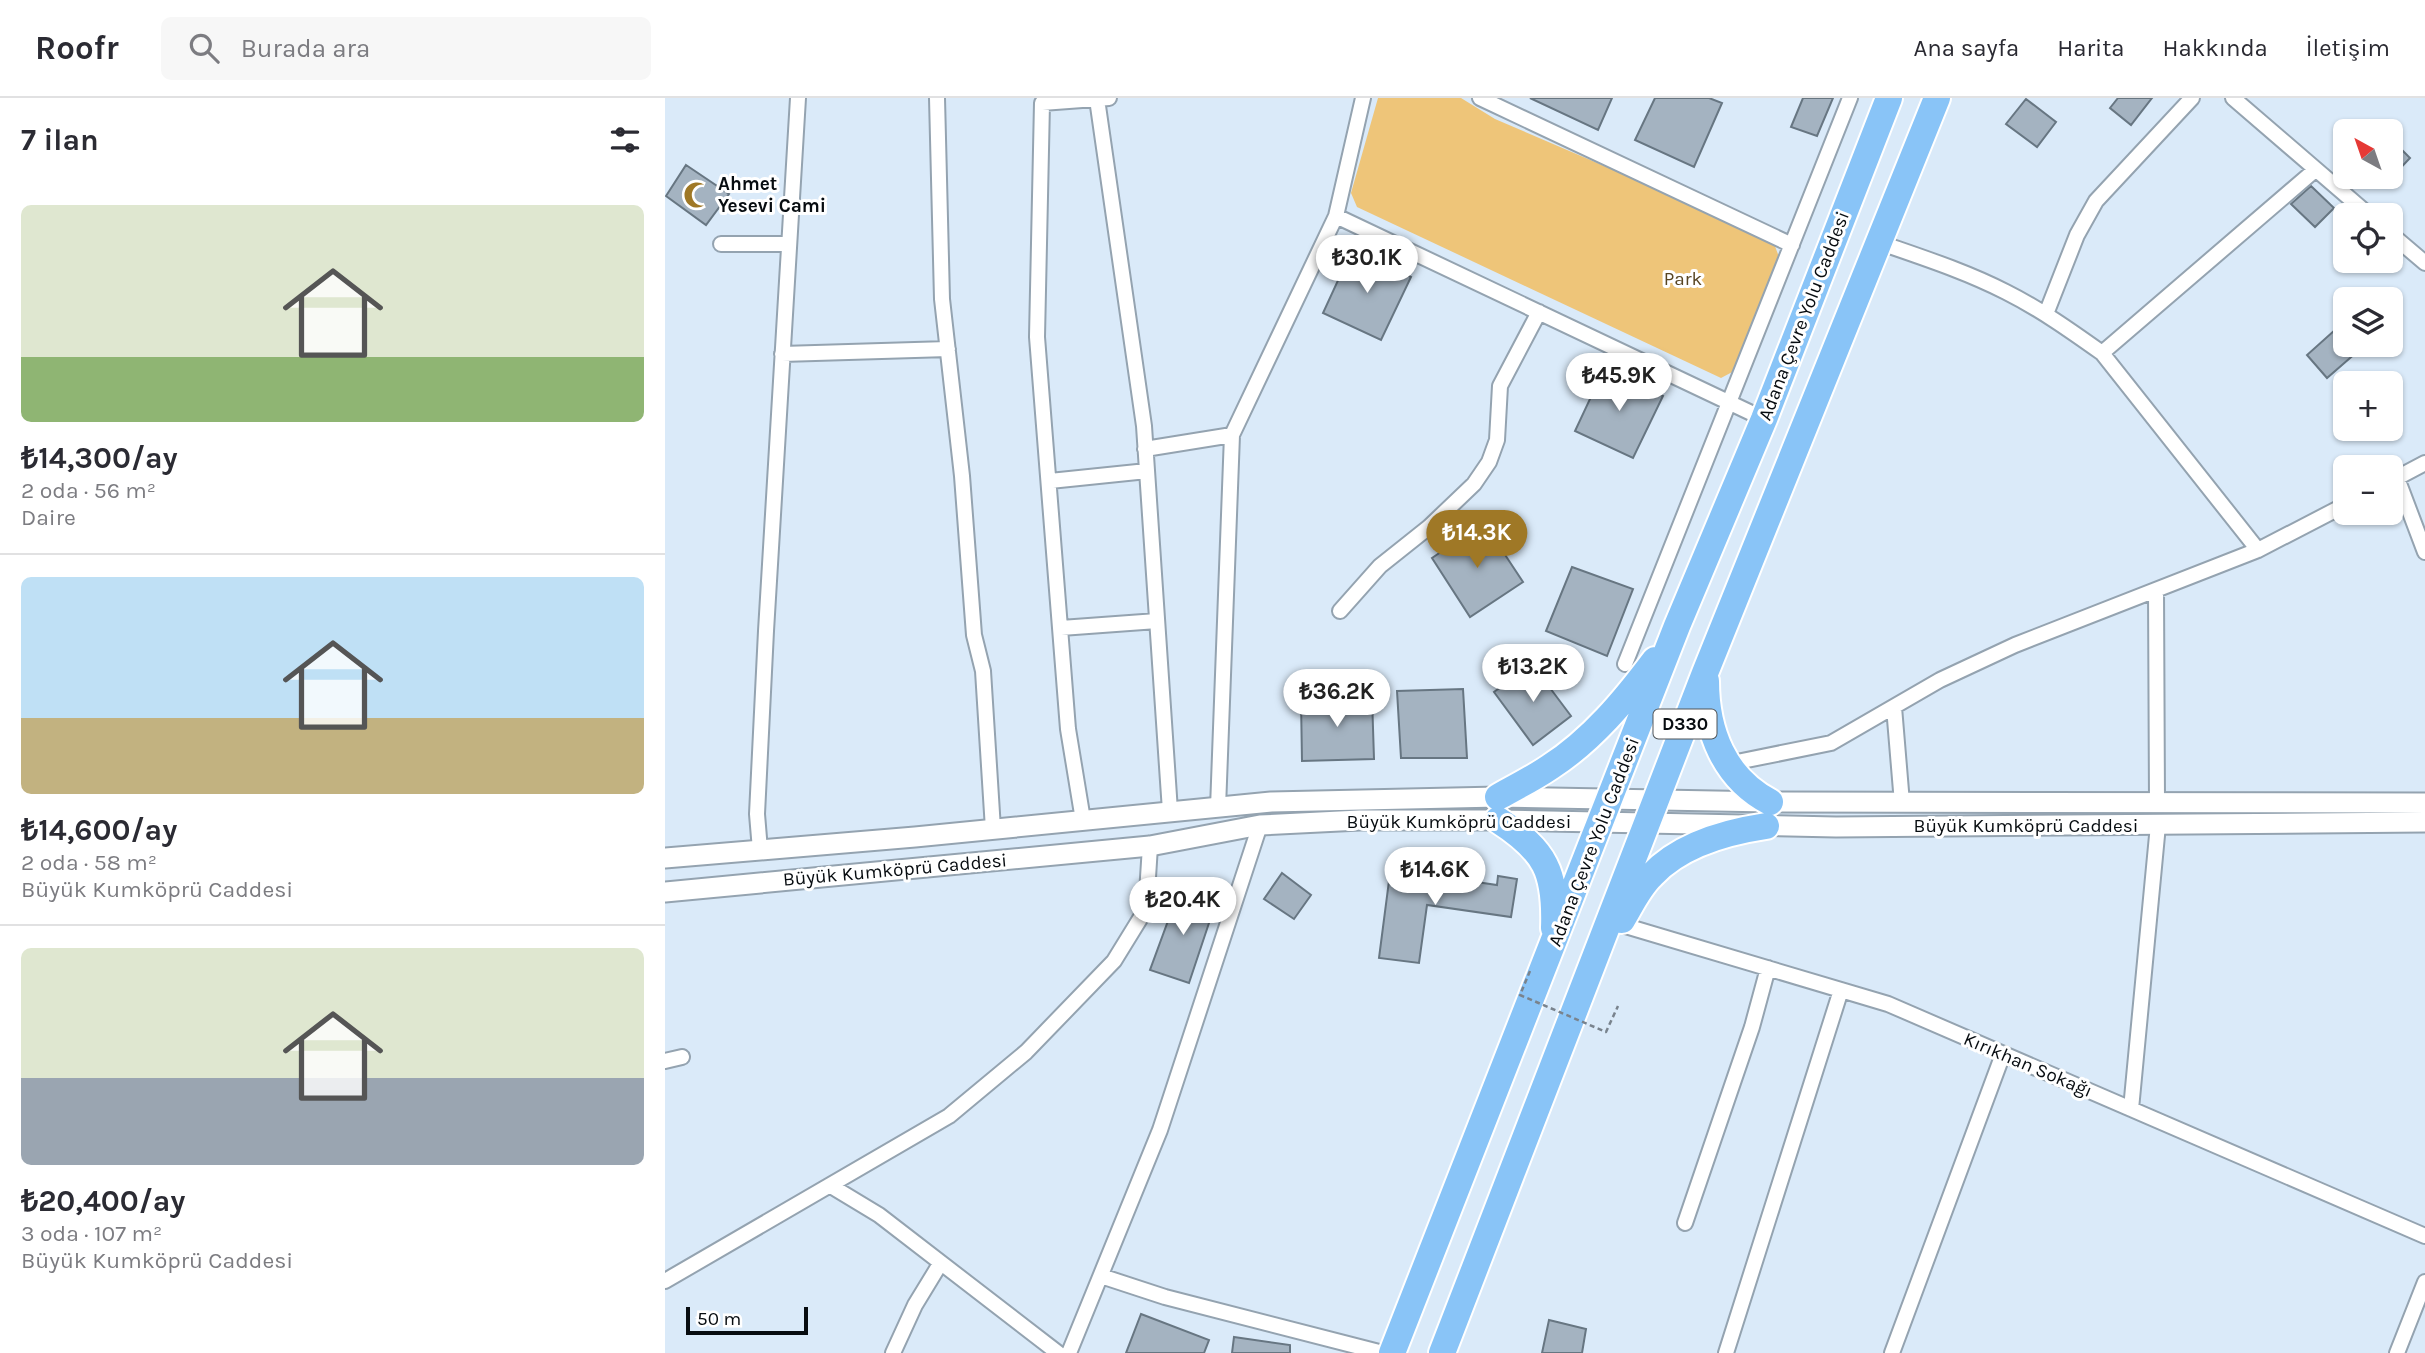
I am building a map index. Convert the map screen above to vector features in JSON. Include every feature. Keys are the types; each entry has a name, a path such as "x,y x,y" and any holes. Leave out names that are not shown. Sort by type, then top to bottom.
{"highway":[{"name":"Adana Çevre Yolu Caddesi","path":"1392,1353 1677,626 1764,419 1889,98"},
{"name":"Adana Çevre Yolu Caddesi","path":"1441,1353 1651,811 1937,98"},
{"path":"1554,945 1553,891 1545,864 1498,808 1588,737 1643,675 1677,626"},
{"path":"1589,968 1651,875 1666,862 1768,814 1727,764 1716,743 1708,716 1706,673"}],"main road":[{"name":"Büyük Kumköprü Caddesi","path":"665,858 1271,802 2158,825 2425,822"},
{"name":"Büyük Kumköprü Caddesi","path":"1768,814 1902,803 2425,803"},
{"name":"Büyük Kumköprü Caddesi","path":"665,892 1150,846 1260,825 1360,820 1498,808"}],"street":[{"path":"760,850 758,788 798,98"},
{"path":"937,98 942,299 962,476 974,635 983,671 993,829"},
{"path":"1083,820 1069,729 1037,337 1042,103 1109,98"},
{"path":"1218,808 1232,435 1336,216 1363,98"},
{"path":"1480,98 1792,245"},
{"path":"1625,664 1850,98"},
{"path":"2046,314 2077,235 2096,201 2192,98"},
{"path":"2233,98 2355,203"},
{"path":"1097,99 1145,449 1170,811"},
{"path":"2102,353 2315,170"},
{"path":"1336,216 1764,419"},
{"path":"1878,242 1942,264 2004,291 2046,314 2102,353 2258,550"},
{"path":"721,244 789,244"},
{"path":"2403,244 2425,263"},
{"path":"1340,611 1380,566 1429,527 1474,484 1489,462 1497,440 1500,386 1539,312"},
{"path":"782,354 948,349"},
{"path":"1145,449 1232,435"},
{"path":"2403,475 2425,463"},
{"path":"1050,481 1147,471"},
{"path":"2403,501 2425,552"},
{"path":"1727,764 1831,743 1940,680 2015,645 2258,550 2333,511"},
{"path":"2156,590 2157,802"},
{"path":"1061,628 1157,621"},
{"path":"1893,707 1902,803"},
{"path":"1069,1353 1160,1130 1260,825"},
{"path":"2131,1109 2158,825"},
{"path":"665,1281 949,1116 1026,1052 1114,961 1146,909 1150,846"},
{"name":"Kırıkhan Sokağı","path":"1619,924 1888,1004 2425,1236"},
{"path":"1685,1223 1752,1027 1768,968"},
{"path":"1726,1353 1841,990"},
{"path":"1892,1353 2003,1054"},
{"path":"665,1061 682,1057"},
{"path":"831,1186 879,1215 1058,1353"},
{"path":"893,1353 915,1305 940,1264"},
{"path":"1101,1276 1165,1297 1383,1353"},
{"path":"2397,1353 2425,1282"}],"path":[{"path":"1530,971 1520,995 1606,1032 1618,1006"}],"green space":[{"name":"Park","path":"1378,98 1461,98 1495,119 1772,238 1779,257 1736,370 1721,378 1357,207 1351,193"}],"building":[{"path":"1530,98 1612,98 1598,130"},
{"path":"1655,98 1709,98 1722,103 1694,167 1635,140"},
{"path":"1803,98 1833,98 1817,136 1791,127"},
{"path":"2118,98 2152,98 2131,125 2110,108"},
{"path":"2026,99 2056,122 2037,147 2006,124"},
{"path":"2403,151 2410,158 2403,165"},
{"name":"Ahmet Yesevi Cami","path":"686,165 729,194 706,225 666,196"},
{"path":"2311,186 2333,209 2315,227 2291,204"},
{"path":"1352,250 1411,277 1381,340 1323,313"},
{"path":"2333,332 2333,357 2351,357 2327,378 2307,355"},
{"path":"1604,369 1663,396 1633,458 1575,431"},
{"path":"1484,523 1523,582 1470,617 1432,558"},
{"path":"1572,567 1633,589 1607,656 1546,631"},
{"path":"1532,664 1571,716 1533,745 1494,692"},
{"path":"1463,689 1467,758 1401,758 1397,691"},
{"path":"1372,697 1374,759 1302,761 1301,700"},
{"path":"1437,867 1457,870 1456,879 1497,885 1498,876 1517,879 1511,917 1427,905 1419,963 1379,958 1390,873 1435,879"},
{"path":"1282,873 1311,895 1294,919 1264,899"},
{"path":"1179,891 1216,902 1189,983 1150,970"},
{"path":"1141,1314 1209,1340 1204,1353 1126,1353"},
{"path":"1549,1320 1586,1329 1582,1353 1542,1353"},
{"path":"1234,1337 1290,1345 1290,1353 1232,1353"}],"place":[{"name":"Ahmet Yesevi Cami","path":"697,195"}]}
